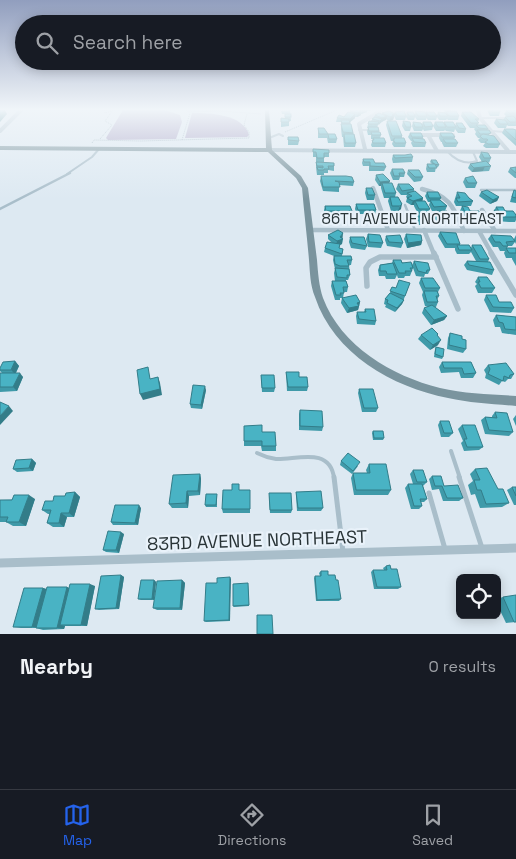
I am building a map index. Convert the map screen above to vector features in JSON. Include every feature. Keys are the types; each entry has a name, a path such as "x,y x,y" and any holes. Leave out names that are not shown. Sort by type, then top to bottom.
{"street":[{"path":"268,140 269,150 295,172 305,188 316,286 329,320 355,350 403,380 434,391 516,401"},
{"path":"362,140 365,149"},
{"path":"431,140 437,151"},
{"path":"498,140 509,152"},
{"path":"0,148 365,149 516,152"},
{"path":"373,188 388,230"},
{"path":"422,189 439,192 448,198 464,231"},
{"path":"482,210 495,231"},
{"name":"86TH AVENUE NORTHEAST","path":"309,230 516,231"},
{"path":"424,230 458,309"},
{"path":"480,231 516,295"},
{"path":"367,286 364,275 366,266 372,259 380,257 436,257"},
{"name":"83RD AVENUE NORTHEAST","path":"0,563 516,548"}],"lane":[{"path":"0,209 70,173 100,149"},
{"path":"447,151 453,158 474,163 477,158 472,151"},
{"path":"481,190 516,190"},
{"path":"405,205 415,230"},
{"path":"451,451 482,549"},
{"path":"257,453 272,460 316,456 326,462 332,470 343,553"},
{"path":"429,493 445,549"}],"path":[{"path":"90,149 94,140 196,140"}],"building":[{"path":"345,140 355,140 356,143 345,143"},
{"path":"372,140 385,140 386,143 373,143"},
{"path":"393,140 405,140 406,143 395,143"},
{"path":"413,140 424,140 426,143 414,142"},
{"path":"443,140 455,140 458,143 446,143"},
{"path":"497,140 500,144 488,144 485,142"},
{"path":"313,149 329,150 329,153 324,153 324,158 317,158 316,152 313,152"},
{"path":"481,152 488,153 491,158 484,158"},
{"path":"411,154 413,157 395,158 393,155 405,155"},
{"path":"363,159 373,159 375,163 384,163 386,167 370,166 370,162 364,162"},
{"path":"431,160 436,160 439,165 434,164"},
{"path":"486,161 491,166 474,168 470,164"},
{"path":"316,162 334,163 334,166 328,166 329,169 318,170 317,167 323,168 323,166 317,166"},
{"path":"427,164 435,164 437,168 429,168"},
{"path":"516,167 516,173 510,168"},
{"path":"392,169 403,169 405,173 399,173 400,176 394,176"},
{"path":"408,170 419,170 423,177 415,177"},
{"path":"383,174 390,181 380,182 376,175"},
{"path":"321,176 352,177 354,182 335,181 339,182 340,187 323,187"},
{"path":"473,176 477,183 468,183 465,178"},
{"path":"382,183 392,183 396,193 385,193"},
{"path":"398,184 409,184 414,189 402,191"},
{"path":"366,188 372,188 375,195 368,195"},
{"path":"487,190 499,197 493,200 481,192"},
{"path":"514,190 516,191 516,198 512,197"},
{"path":"415,191 423,198 413,201 407,198 412,196 407,193"},
{"path":"427,192 438,192 441,198 429,198"},
{"path":"457,192 465,193 473,201 458,202 456,198 460,198"},
{"path":"390,197 398,197 402,204 400,206 392,206"},
{"path":"430,200 440,200 447,206 434,207"},
{"path":"415,201 425,201 430,209 419,209"},
{"path":"356,204 374,204 376,210 358,210"},
{"path":"325,206 350,206 352,211 326,211"},
{"path":"462,206 468,207 470,211 479,211 482,216 467,216"},
{"path":"496,207 503,207 505,211 513,211 516,217 498,217 494,210 499,211"},
{"path":"435,211 447,211 451,218 439,218"},
{"path":"418,213 433,213 435,219 421,220"},
{"path":"338,230 343,233 340,237 343,239 337,241 328,235"},
{"path":"440,232 456,233 460,244 447,244"},
{"path":"368,234 380,235 383,243 369,242"},
{"path":"406,234 421,235 422,241 408,243"},
{"path":"400,235 403,243 389,242 386,236"},
{"path":"491,235 511,236 515,241 506,242 508,246 503,246 500,242 495,242"},
{"path":"350,237 364,237 367,246 352,243"},
{"path":"327,242 340,244 339,248 343,249 342,254 325,248"},
{"path":"457,245 469,245 472,250 459,250"},
{"path":"472,245 481,245 489,259 480,259"},
{"path":"506,248 516,248 516,253 509,253"},
{"path":"334,256 351,256 352,260 347,260 349,266 340,266 335,264"},
{"path":"393,260 401,260 402,263 411,262 413,268 410,268 412,271 399,273"},
{"path":"414,261 428,263 430,270 427,270 426,273 418,271"},
{"path":"467,261 490,262 494,270 469,265"},
{"path":"393,263 397,274 387,274 386,271 380,271 380,265"},
{"path":"335,268 349,269 350,275 347,275 347,278 337,277"},
{"path":"478,277 487,277 495,288 481,288"},
{"path":"421,278 433,278 440,288 425,288"},
{"path":"399,280 410,283 405,296 390,291 392,287 396,288"},
{"path":"332,281 346,281 348,287 343,287 344,293 340,293 341,295 336,295"},
{"path":"424,291 437,291 439,296 436,296 438,302 427,302"},
{"path":"390,293 404,300 397,308 387,303 388,300 385,299"},
{"path":"356,295 360,302 357,303 359,306 349,308 342,298"},
{"path":"486,295 496,295 499,302 511,302 514,308 493,307"},
{"path":"432,305 447,316 434,320 424,308"},
{"path":"365,309 374,309 376,321 359,319 357,312 366,312"},
{"path":"496,315 516,317 516,330 505,329 503,323 499,322"},
{"path":"432,328 441,340 433,345 421,335"},
{"path":"450,333 462,336 462,339 466,340 466,349 449,345"},
{"path":"436,347 444,349 443,357 435,354"},
{"path":"15,361 11,370 0,370 3,362"},
{"path":"442,362 471,362 476,373 464,374 462,368 444,368"},
{"path":"506,363 514,374 510,375 509,378 504,376 503,381 488,374 490,369 488,365"},
{"path":"148,367 150,379 158,377 160,389 140,394 137,370"},
{"path":"286,372 299,372 299,377 307,377 308,387 288,387"},
{"path":"0,373 20,373 13,387 0,387"},
{"path":"261,375 274,375 275,388 262,388"},
{"path":"193,385 205,386 201,405 190,404"},
{"path":"359,389 373,389 378,408 364,408"},
{"path":"0,402 9,406 0,416"},
{"path":"300,410 322,411 323,427 300,426"},
{"path":"495,412 507,413 513,432 489,430 485,417 497,418"},
{"path":"440,421 449,421 453,433 444,433"},
{"path":"262,425 262,432 275,432 276,446 262,446 262,441 244,441 244,426"},
{"path":"462,425 475,425 483,447 467,447 464,439 467,439"},
{"path":"373,431 383,431 384,438 374,438"},
{"path":"348,453 360,462 353,471 341,461"},
{"path":"32,459 29,468 13,469 16,460"},
{"path":"369,464 386,464 391,490 356,490 353,473 370,473"},
{"path":"487,468 498,489 503,489 509,503 486,504 481,490 477,490 474,480 480,480 475,469"},
{"path":"413,470 423,470 427,482 417,482"},
{"path":"200,474 198,491 187,491 186,503 169,504 173,475"},
{"path":"432,476 441,476 444,486 458,485 463,498 447,498 442,486 435,486"},
{"path":"232,484 239,484 239,490 250,490 250,509 222,509 223,490 232,490"},
{"path":"408,484 422,484 427,499 420,499 422,506 414,506"},
{"path":"512,487 516,487 516,496"},
{"path":"321,491 323,508 298,508 296,492"},
{"path":"75,492 69,513 61,513 59,523 47,523 51,510 42,510 45,501 53,501 54,496 65,496 66,493"},
{"path":"269,493 291,493 292,510 270,510"},
{"path":"206,494 217,494 216,505 205,505"},
{"path":"14,495 29,495 19,522 6,522 8,517 0,517 0,500 12,500"},
{"path":"115,505 139,505 135,523 111,522"},
{"path":"108,531 121,532 116,550 103,550"},
{"path":"390,565 391,569 397,569 401,587 377,587 373,570 387,570 386,566"},
{"path":"321,571 328,571 328,575 335,575 336,580 338,580 341,599 317,600 315,576 321,576"},
{"path":"121,575 116,608 95,609 101,576"},
{"path":"230,577 229,620 204,621 206,583 217,583 217,578"},
{"path":"141,580 154,580 152,599 138,599"},
{"path":"182,580 180,608 153,608 157,581"},
{"path":"248,583 249,605 233,606 233,584"},
{"path":"70,584 90,584 81,625 60,625"},
{"path":"47,587 67,587 57,628 36,628"},
{"path":"24,588 43,588 32,627 13,627"},
{"path":"516,595 516,622 514,622 503,597"},
{"path":"257,615 272,615 273,634 257,634"}]}
